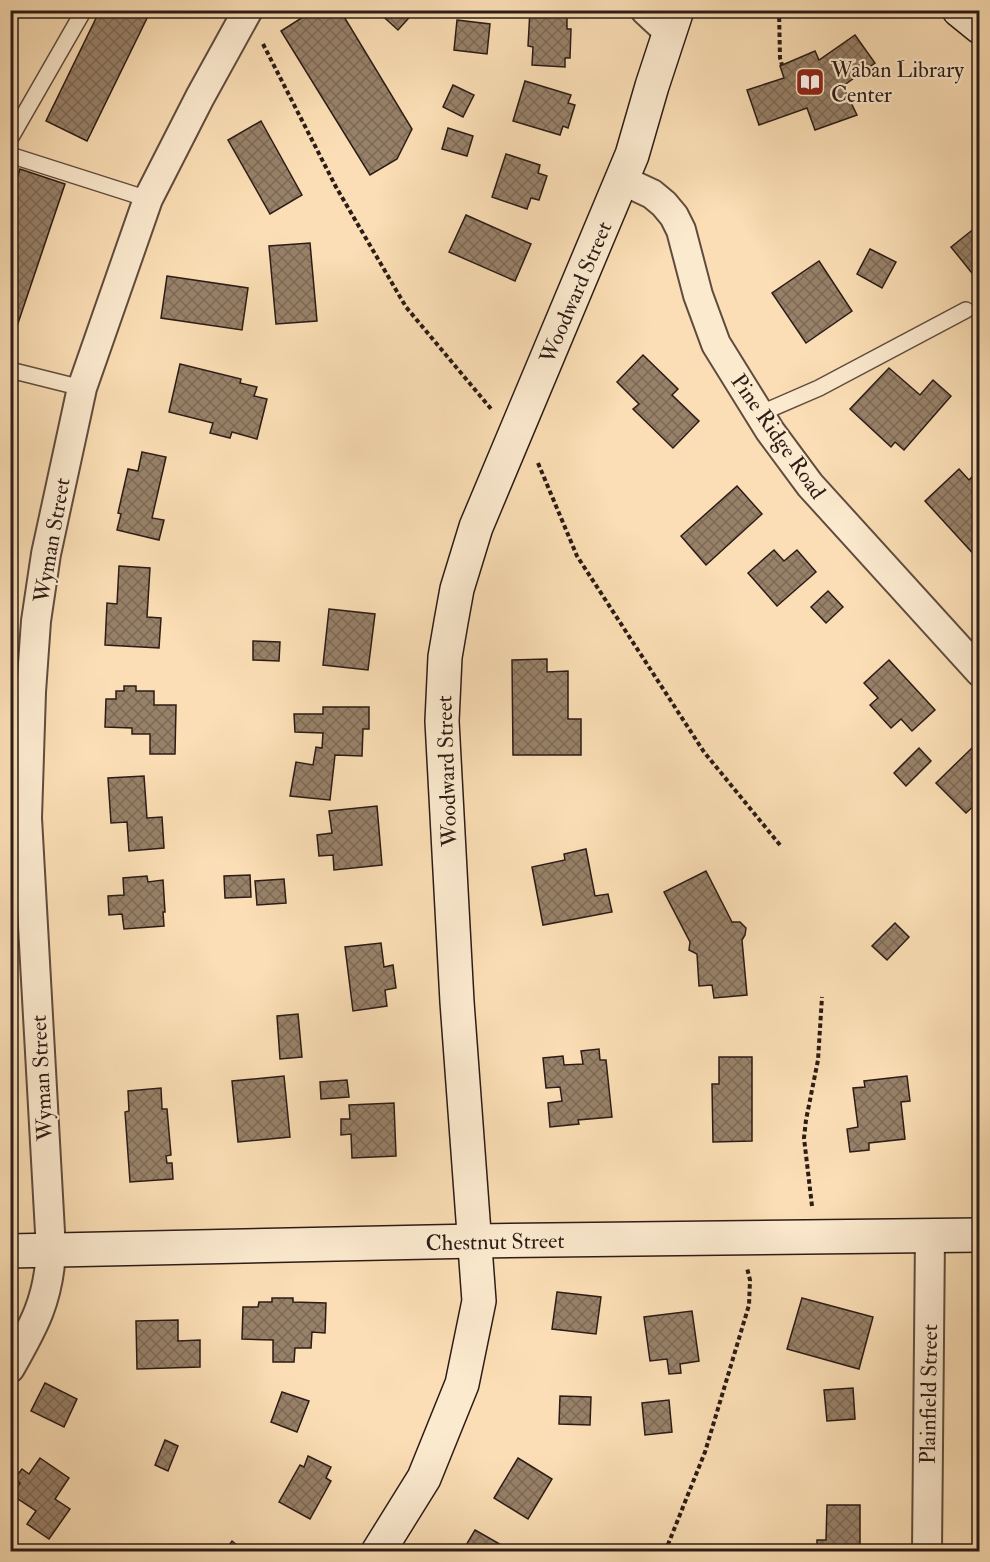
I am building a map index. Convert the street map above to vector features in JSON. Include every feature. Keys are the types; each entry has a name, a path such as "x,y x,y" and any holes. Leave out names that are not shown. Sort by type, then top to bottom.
{"street":[{"path":"959,10 980,27"},
{"name":"Wyman Street","path":"10,1368 34,1324 46,1292 51,1250 29,869 28,755 35,633 46,554 82,388 148,199 245,12"},
{"name":"Woodward Street","path":"378,1551 424,1478 462,1384 479,1301 457,1002 442,721 445,657 457,589 479,518 622,180 640,131 652,86 664,16"},
{"name":"Pine Ridge Road","path":"622,180 652,194 674,216 681,230 698,295 716,344 759,414 810,485 980,672"},
{"name":"Chestnut Street","path":"10,1251 476,1241 980,1235"},
{"name":"Plainfield Street","path":"927,1551 930,1236"}],"lane":[{"path":"10,139 84,10"},
{"path":"10,155 148,199"},
{"path":"759,414 819,388 966,310"},
{"path":"10,370 82,388"}],"path":[{"path":"779,10 782,65"},
{"path":"812,1237 812,1200 804,1138 818,1060 822,997"},
{"path":"665,1551 705,1452 749,1305 750,1280 742,1238"}],"building":[{"path":"100,10 151,10 87,141 46,121"},
{"path":"314,10 340,10 412,129 397,159 370,175 281,31"},
{"path":"376,10 416,10 398,30"},
{"path":"530,10 567,10 567,29 571,29 570,58 565,58 565,67 532,65 533,47 528,46"},
{"path":"457,20 490,24 487,54 454,50"},
{"name":"Waban Library Center","path":"855,35 875,63 843,86 857,115 815,130 807,108 759,125 747,90 784,78 780,66 815,51 819,60"},
{"path":"525,81 571,95 568,103 575,105 568,128 563,126 560,135 513,121"},
{"path":"453,85 474,95 463,117 443,107"},
{"path":"261,121 302,195 270,214 228,140"},
{"path":"448,128 473,136 467,156 442,149"},
{"path":"506,154 540,165 538,173 547,176 539,200 531,198 527,209 492,197"},
{"path":"20,169 65,184 10,347 10,199"},
{"path":"466,215 531,244 515,281 449,252"},
{"path":"980,224 980,283 951,247"},
{"path":"310,243 317,321 276,324 269,246"},
{"path":"870,249 896,262 882,288 857,274"},
{"path":"819,261 852,311 806,343 772,293"},
{"path":"167,276 248,288 242,330 161,318"},
{"path":"643,355 678,389 672,395 699,421 673,448 633,409 639,404 617,382"},
{"path":"180,364 241,379 240,383 257,387 254,396 267,399 257,439 232,432 230,438 210,433 213,423 169,412"},
{"path":"889,368 920,395 933,380 951,396 904,450 895,442 891,447 850,409"},
{"path":"142,452 166,457 152,518 164,520 159,540 117,530 121,514 118,513 128,469 138,471"},
{"path":"959,469 969,480 973,476 980,483 979,560 925,501"},
{"path":"737,486 762,514 706,565 681,536"},
{"path":"774,550 784,561 797,550 816,572 777,606 748,573"},
{"path":"119,566 150,568 147,617 161,618 159,648 105,645 107,603 117,604"},
{"path":"828,591 843,607 826,623 811,607"},
{"path":"329,609 375,614 368,670 323,665"},
{"path":"253,641 280,642 279,661 253,660"},
{"path":"547,659 547,672 568,671 568,719 581,719 581,755 513,755 512,660"},
{"path":"889,660 935,710 912,731 901,719 891,728 870,705 878,698 864,683"},
{"path":"124,686 136,686 136,691 154,691 154,705 176,705 175,754 150,754 150,734 132,734 132,728 105,727 106,699 116,699 116,691 124,691"},
{"path":"323,707 369,707 369,729 363,729 362,756 335,755 330,800 290,796 296,762 313,765 316,747 322,748 323,733 295,732 294,714 323,714"},
{"path":"973,747 980,754 980,800 966,813 936,783"},
{"path":"919,748 931,761 906,786 894,773"},
{"path":"144,776 147,818 162,817 164,848 129,851 127,822 111,823 108,778"},
{"path":"377,806 382,865 334,870 333,855 319,856 317,835 332,833 329,811"},
{"path":"586,849 595,896 608,894 612,912 543,925 532,867 565,860 564,854"},
{"path":"706,871 732,922 740,922 746,928 742,940 747,995 714,998 712,985 699,986 697,954 689,950 690,942 664,892"},
{"path":"250,875 251,897 225,898 224,876"},
{"path":"147,876 148,882 163,880 164,926 124,929 122,914 109,915 108,896 124,895 123,878"},
{"path":"284,879 286,903 257,905 255,881"},
{"path":"895,923 909,937 887,960 872,946"},
{"path":"381,943 384,967 393,965 396,988 385,990 387,1006 353,1011 345,947"},
{"path":"298,1014 302,1057 280,1059 277,1016"},
{"path":"599,1049 600,1060 606,1060 612,1117 578,1120 579,1124 550,1127 548,1103 562,1101 560,1087 546,1088 543,1058 563,1056 564,1065 583,1064 581,1051"},
{"path":"719,1057 752,1057 752,1141 713,1142 712,1084 719,1084"},
{"path":"284,1076 290,1137 238,1142 232,1081"},
{"path":"907,1076 910,1101 901,1102 905,1139 869,1143 869,1150 850,1152 847,1129 858,1127 853,1088 865,1087 864,1081"},
{"path":"347,1080 349,1097 321,1099 320,1082"},
{"path":"161,1088 162,1109 167,1109 171,1155 166,1156 167,1163 172,1163 173,1179 130,1182 125,1112 129,1111 128,1091"},
{"path":"394,1103 396,1156 352,1158 351,1134 341,1135 341,1119 350,1119 349,1105"},
{"path":"557,1292 601,1297 596,1334 552,1329"},
{"path":"272,1298 293,1298 293,1302 326,1303 325,1333 312,1332 311,1348 295,1348 294,1362 273,1362 273,1340 242,1339 243,1307 258,1307 259,1302 272,1302"},
{"path":"802,1298 873,1317 859,1369 787,1349"},
{"path":"692,1311 699,1361 680,1364 681,1373 669,1374 667,1359 650,1361 644,1317"},
{"path":"178,1320 178,1341 200,1340 200,1367 137,1369 136,1321"},
{"path":"45,1383 77,1399 64,1427 31,1411"},
{"path":"853,1388 855,1419 827,1421 824,1390"},
{"path":"282,1392 309,1401 297,1432 271,1422"},
{"path":"560,1396 591,1397 590,1425 559,1424"},
{"path":"669,1400 672,1432 645,1435 642,1403"},
{"path":"165,1440 178,1446 168,1471 155,1465"},
{"path":"308,1456 331,1467 326,1478 331,1481 310,1519 279,1502 300,1465 304,1467"},
{"path":"40,1458 69,1478 55,1499 70,1509 49,1539 27,1524 36,1511 12,1495 20,1483 14,1479 22,1469 29,1474"},
{"path":"518,1458 552,1479 528,1519 494,1498"},
{"path":"827,1505 860,1505 860,1552 817,1552 817,1540 826,1540"},
{"path":"475,1530 505,1547 502,1552 462,1552"},
{"path":"232,1541 245,1552 224,1552"}],"place":[{"name":"Waban Library Center","path":"810,82"}]}
